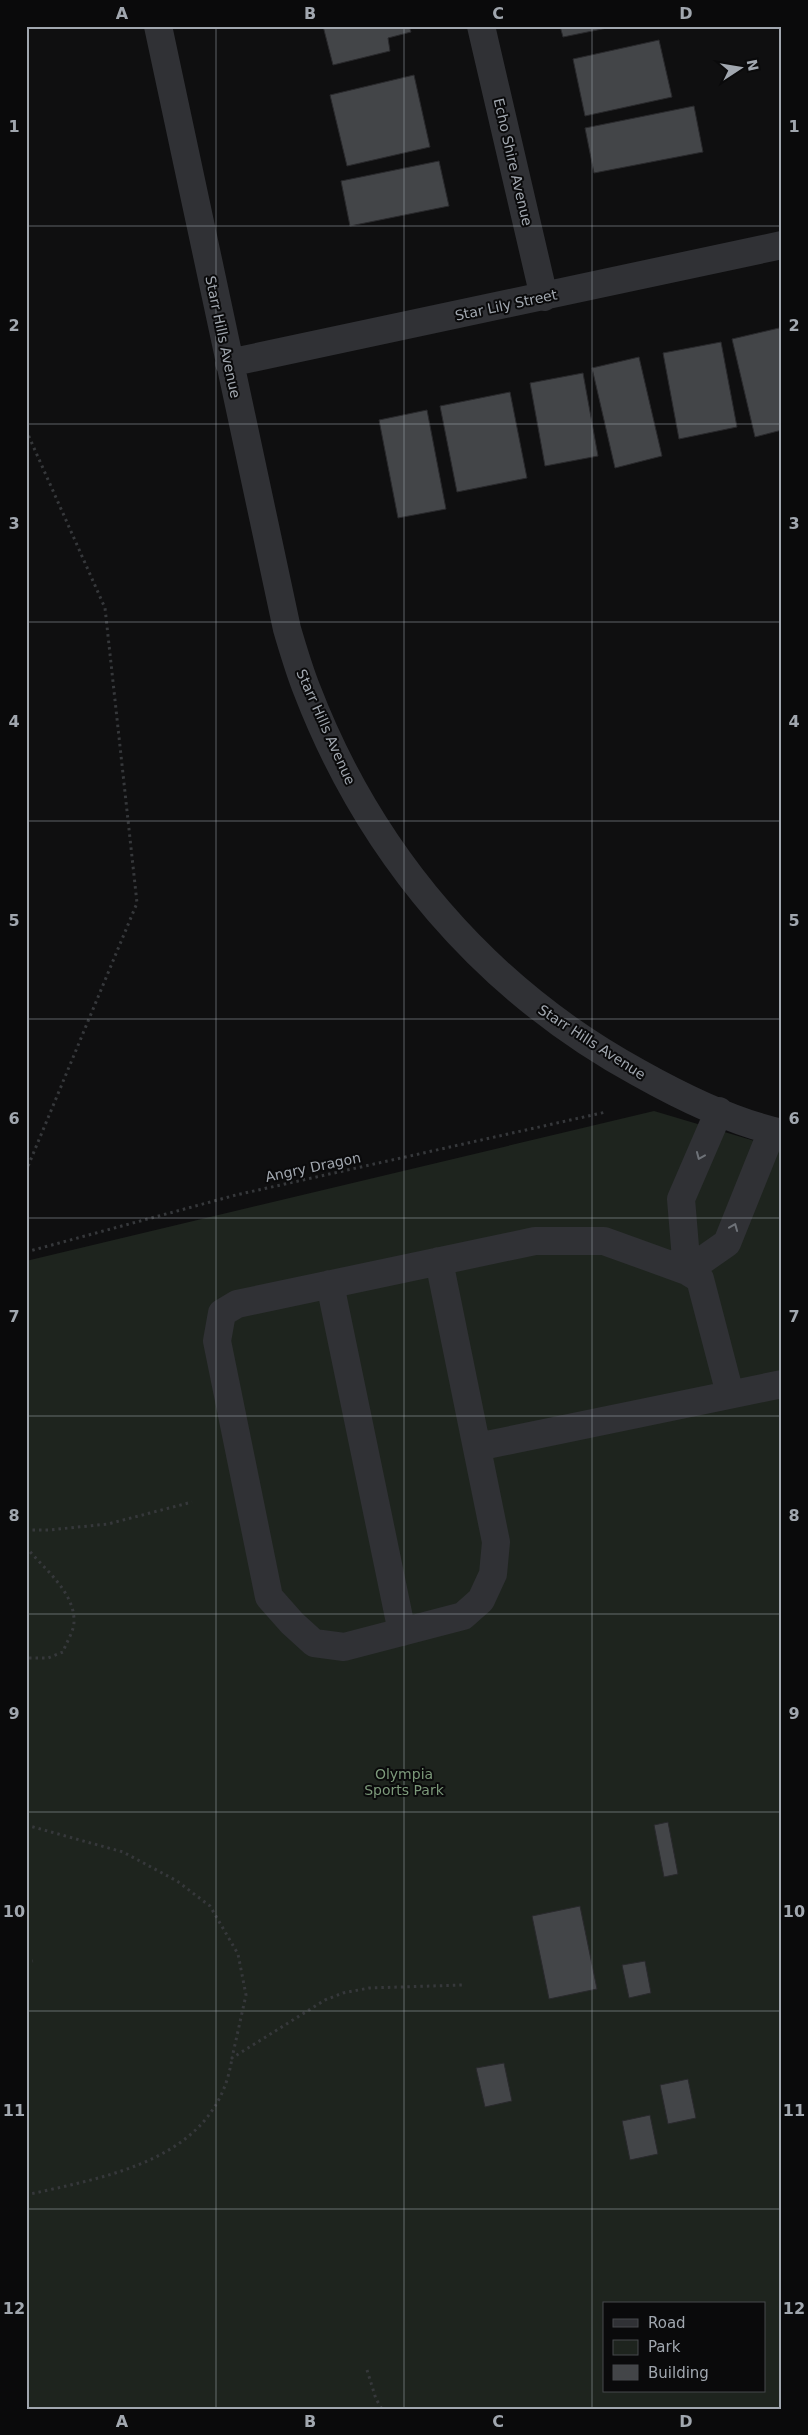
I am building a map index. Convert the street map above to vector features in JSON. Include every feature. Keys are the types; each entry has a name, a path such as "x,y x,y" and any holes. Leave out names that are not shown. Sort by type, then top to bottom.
{"street":[{"name":"Starr Hills Avenue","path":"158,26 287,629 306,689 330,745 356,797 386,845 420,891 456,933 528,1000 614,1060 664,1087 719,1111 777,1132"},
{"name":"Echo Shire Avenue","path":"481,26 544,297"},
{"name":"Star Lily Street","path":"229,363 782,245"},
{"path":"687,1271 681,1199 719,1111"},
{"path":"687,1271 727,1243 777,1132"},
{"path":"438,1261 496,1542 493,1574 481,1600 463,1616 344,1647 314,1643 292,1623 269,1597 217,1342 222,1313 237,1304 438,1261 535,1241 604,1241 687,1271 700,1279 730,1394"},
{"path":"330,1284 402,1632"},
{"path":"477,1447 782,1384"}],"path":[{"path":"26,430 105,608 137,903 26,1171"},
{"name":"Angry Dragon","path":"26,1252 236,1195 606,1112"},
{"path":"26,1530 49,1530 108,1524 192,1502"},
{"path":"26,1547 64,1589 74,1623 63,1652 48,1658 26,1658"},
{"path":"26,1825 123,1852 177,1881 210,1906 238,1954 246,1995 229,2079 220,2102 206,2121 170,2150 116,2174 26,2195"},
{"path":"26,1962 32,1961"},
{"path":"232,2058 325,2000 343,1993 377,1987 464,1985"},
{"path":"367,2370 376,2399 382,2409"}],"green space":[{"name":"Olympia Sports Park","path":"654,1111 782,1149 782,2409 26,2409 26,1261"}],"building":[{"path":"323,26 409,26 411,32 388,38 390,51 333,65"},
{"path":"560,26 617,26 563,37"},
{"path":"659,40 672,97 585,116 573,59"},
{"path":"414,75 430,147 347,166 330,95"},
{"path":"694,106 703,152 594,173 585,128"},
{"path":"439,161 449,206 350,226 341,181"},
{"path":"779,328 782,337 782,430 755,437 732,339"},
{"path":"721,342 737,427 679,439 663,353"},
{"path":"639,357 662,456 615,468 592,368"},
{"path":"583,373 598,456 545,466 530,383"},
{"path":"510,392 527,478 457,492 440,406"},
{"path":"427,410 446,509 398,518 379,420"},
{"path":"668,1822 678,1874 664,1877 654,1825"},
{"path":"580,1906 597,1989 549,1999 532,1916"},
{"path":"645,1961 651,1993 629,1998 622,1965"},
{"path":"504,2063 512,2101 485,2107 476,2068"},
{"path":"688,2079 696,2118 668,2124 660,2085"},
{"path":"650,2115 658,2154 630,2160 622,2121"}]}
